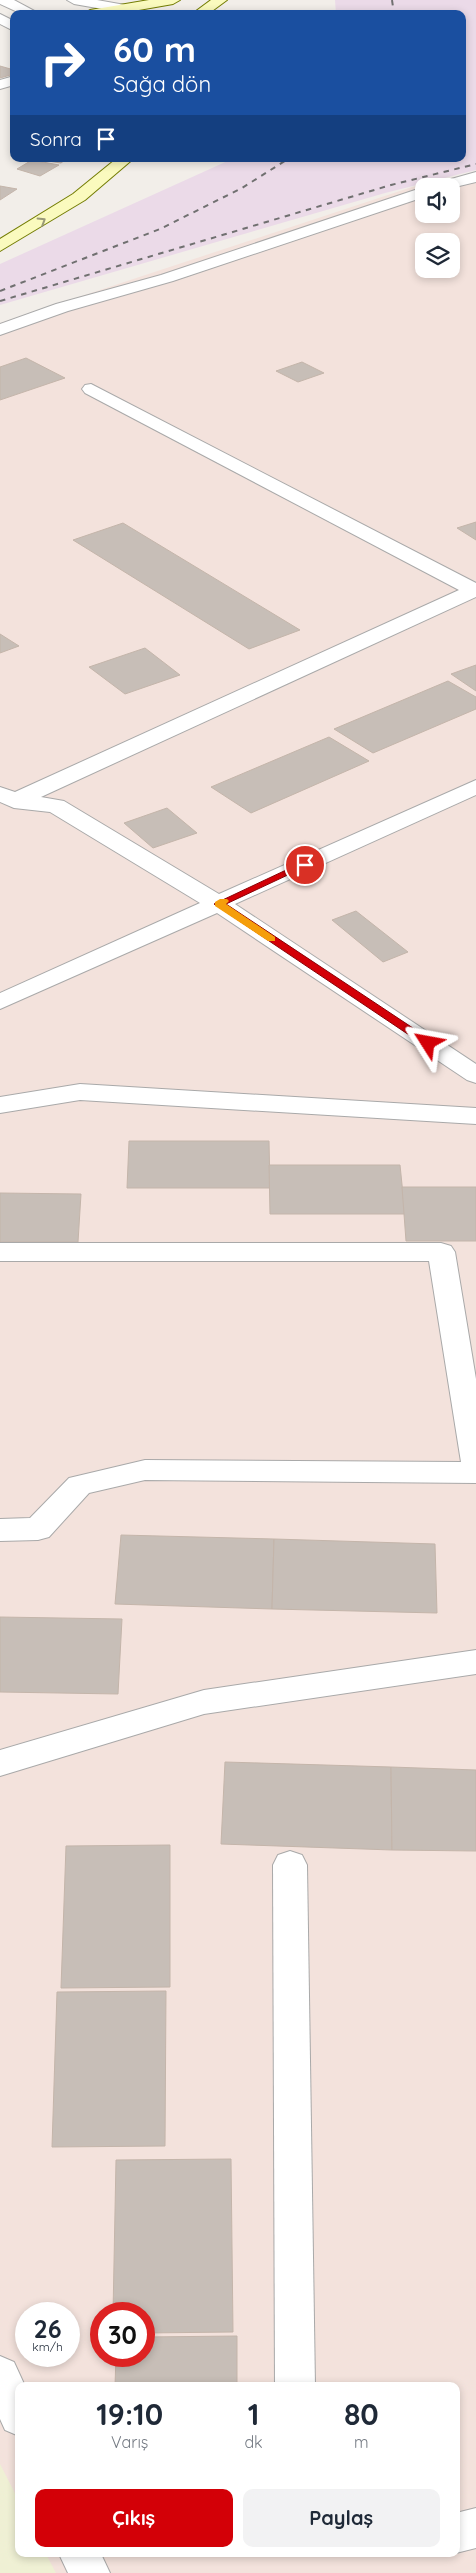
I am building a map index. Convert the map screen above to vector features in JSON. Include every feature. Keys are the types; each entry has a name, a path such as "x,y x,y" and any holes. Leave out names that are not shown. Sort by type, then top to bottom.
{"main road":[{"path":"110,10 173,0"},
{"path":"205,10 220,0"},
{"path":"120,8 159,10"},
{"path":"69,184 100,162"},
{"path":"2,243 79,198 121,162"}],"street":[{"path":"3,0 24,10"},
{"path":"74,0 120,8"},
{"path":"460,181 476,177"},
{"path":"0,330 107,293 166,278 415,195"},
{"path":"91,389 475,590"},
{"path":"5,800 475,590"},
{"path":"0,1002 476,788"},
{"path":"5,800 56,806 219,904 476,1075"},
{"path":"0,1105 80,1092 476,1116"},
{"path":"0,1252 441,1252 476,1466"},
{"path":"0,1530 38,1529 79,1485 145,1470 476,1474"},
{"path":"0,1763 204,1702 476,1662"},
{"path":"290,1865 295,2382"},
{"path":"0,2375 15,2408"},
{"path":"460,2532 476,2528"},
{"path":"81,2557 89,2573"}],"shaded area":[{"path":"335,0 476,0 476,170 444,178 415,178 415,185 0,305 0,264 225,162 466,162 466,10 336,10"},
{"path":"476,172 476,2573 34,2573 26,2557 460,2557 460,2382 15,2382 15,2535 0,2504 0,323 415,186 415,223 460,223 460,178 450,178"}],"green space":[{"path":"0,2464 15,2493 15,2557 48,2557 56,2573 0,2573"}],"building":[{"path":"0,66 10,69 10,75 0,78"},
{"path":"29,162 59,165 40,176 17,169"},
{"path":"0,186 17,189 0,200"},
{"path":"26,358 65,378 0,400 0,367"},
{"path":"302,362 324,373 298,382 276,371"},
{"path":"476,522 476,540 457,528"},
{"path":"123,523 300,630 249,649 73,540"},
{"path":"0,634 19,646 0,653"},
{"path":"145,648 180,675 125,694 89,667"},
{"path":"476,665 476,691 451,674"},
{"path":"448,681 476,697 476,709 373,753 334,729"},
{"path":"329,737 369,761 251,813 211,787"},
{"path":"167,808 197,833 153,848 124,823"},
{"path":"356,911 408,952 383,962 332,920"},
{"path":"129,1141 269,1141 270,1188 127,1188"},
{"path":"269,1165 400,1165 405,1214 270,1214"},
{"path":"402,1187 476,1187 476,1241 406,1241"},
{"path":"0,1193 81,1194 78,1242 0,1242"},
{"path":"121,1535 274,1539 272,1609 115,1604"},
{"path":"274,1539 435,1544 437,1613 272,1609"},
{"path":"0,1617 122,1619 118,1694 0,1692"},
{"path":"225,1762 391,1767 392,1850 221,1844"},
{"path":"391,1767 476,1770 476,1851 392,1850"},
{"path":"170,1845 170,1987 61,1988 66,1846"},
{"path":"166,1991 165,2146 52,2147 57,1992"},
{"path":"231,2159 233,2332 155,2333 155,2302 113,2302 116,2160"},
{"path":"237,2336 237,2382 115,2382 116,2367 155,2367 155,2337"}],"railway":[{"path":"392,0 393,10"},
{"path":"0,291 160,229 242,188 283,162"},
{"path":"0,301 391,185 476,164"}],"slow traffic":[{"path":"224,901 219,904 272,939"}],"route":[{"path":"305,865 219,904 428,1043"}]}
